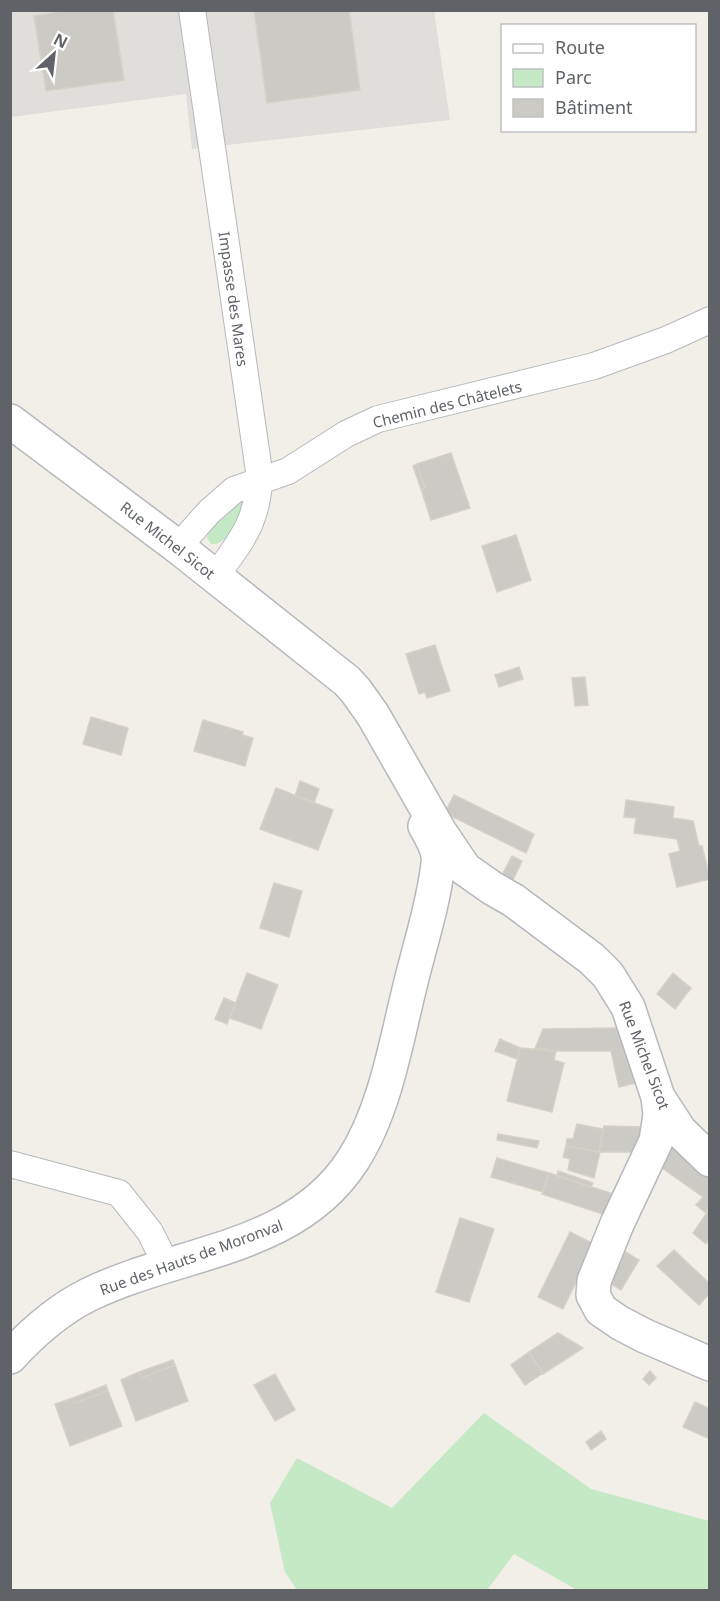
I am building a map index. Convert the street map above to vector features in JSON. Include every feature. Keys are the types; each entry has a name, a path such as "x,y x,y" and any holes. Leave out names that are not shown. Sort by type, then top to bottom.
{"street":[{"name":"Impasse des Mares","path":"192,10 257,455 259,482 256,510 252,521 215,577"},
{"name":"Chemin des Châtelets","path":"178,547 225,496 243,486 288,471 346,434 378,420 594,366 666,340 710,320"},
{"name":"Rue Michel Sicot","path":"10,421 178,547 322,663 343,690 380,768 426,828 448,878 492,888 513,900 592,959 608,975 628,1007 658,1097 680,1131 710,1160"},
{"name":"Rue des Hauts de Moronval","path":"10,1357 42,1326 88,1295 119,1282 268,1232 327,1194 364,1142 382,1095 448,878"},
{"path":"658,1097 660,1115 656,1141 617,1224 594,1281 593,1295 601,1310 620,1323 710,1364"},
{"path":"10,1164 119,1193 150,1232 167,1266"}],"shaded area":[{"path":"10,11 434,11 450,120 192,149 186,94 11,117"}],"green space":[{"path":"237,499 249,499 239,520 224,540 211,544 207,538 209,530"},
{"path":"484,1413 591,1489 709,1521 709,1590 577,1590 514,1554 487,1590 297,1590 285,1572 270,1503 297,1458 392,1508"}],"building":[{"path":"71,10 113,10 124,80 46,91 34,16"},
{"path":"254,10 349,10 360,90 267,103"},
{"path":"451,453 470,508 431,520 421,489 425,488 417,464"},
{"path":"417,464 425,488 421,489 413,466"},
{"path":"516,535 531,580 497,592 482,546"},
{"path":"435,645 450,691 427,698 425,692 419,694 406,654"},
{"path":"519,667 523,679 499,687 495,675"},
{"path":"585,677 588,705 575,706 572,678"},
{"path":"91,717 128,728 121,755 83,744"},
{"path":"203,720 243,732 242,735 253,738 245,766 194,751"},
{"path":"300,781 319,789 314,803 295,796"},
{"path":"276,788 333,810 318,850 260,829"},
{"path":"454,795 534,834 526,853 445,813"},
{"path":"626,800 674,807 673,818 693,821 710,879 677,887 669,854 680,851 677,839 634,833 636,818 624,817"},
{"path":"512,856 522,861 511,884 501,877"},
{"path":"274,883 302,891 289,937 260,928"},
{"path":"247,973 278,985 261,1029 230,1018"},
{"path":"673,973 691,988 675,1009 657,994"},
{"path":"224,998 236,1003 227,1024 215,1019"},
{"path":"619,1028 636,1083 619,1087 611,1051 535,1049 543,1029"},
{"path":"500,1039 520,1048 517,1059 495,1051"},
{"path":"520,1048 556,1051 554,1060 564,1063 552,1112 507,1101"},
{"path":"577,1124 603,1129 599,1152 566,1146 567,1139 573,1139"},
{"path":"604,1126 645,1127 640,1152 599,1152"},
{"path":"498,1134 539,1141 537,1148 497,1140"},
{"path":"665,1140 710,1174 710,1208 706,1213 696,1205 703,1197 655,1163"},
{"path":"566,1146 600,1152 594,1178 568,1170 570,1159 563,1157"},
{"path":"497,1158 549,1173 543,1192 491,1177"},
{"path":"558,1171 593,1183 591,1187 557,1176"},
{"path":"549,1173 619,1196 609,1216 542,1194"},
{"path":"710,1208 710,1238 706,1244 693,1233"},
{"path":"460,1218 494,1229 469,1302 436,1292"},
{"path":"570,1232 594,1244 563,1309 538,1297"},
{"path":"622,1250 639,1260 621,1290 604,1280"},
{"path":"674,1250 710,1284 710,1293 699,1305 657,1266"},
{"path":"558,1333 583,1348 543,1374 529,1352"},
{"path":"529,1352 543,1373 525,1385 511,1365"},
{"path":"173,1360 175,1365 141,1378 139,1372"},
{"path":"175,1365 188,1401 136,1421 121,1380 139,1372 141,1378"},
{"path":"650,1371 656,1378 649,1385 643,1379"},
{"path":"275,1374 295,1410 275,1421 254,1385"},
{"path":"106,1385 108,1391 75,1403 73,1398"},
{"path":"108,1391 122,1426 70,1446 55,1404 73,1398 75,1403"},
{"path":"695,1402 710,1409 710,1439 683,1427"},
{"path":"601,1431 606,1439 591,1450 586,1442"}]}
